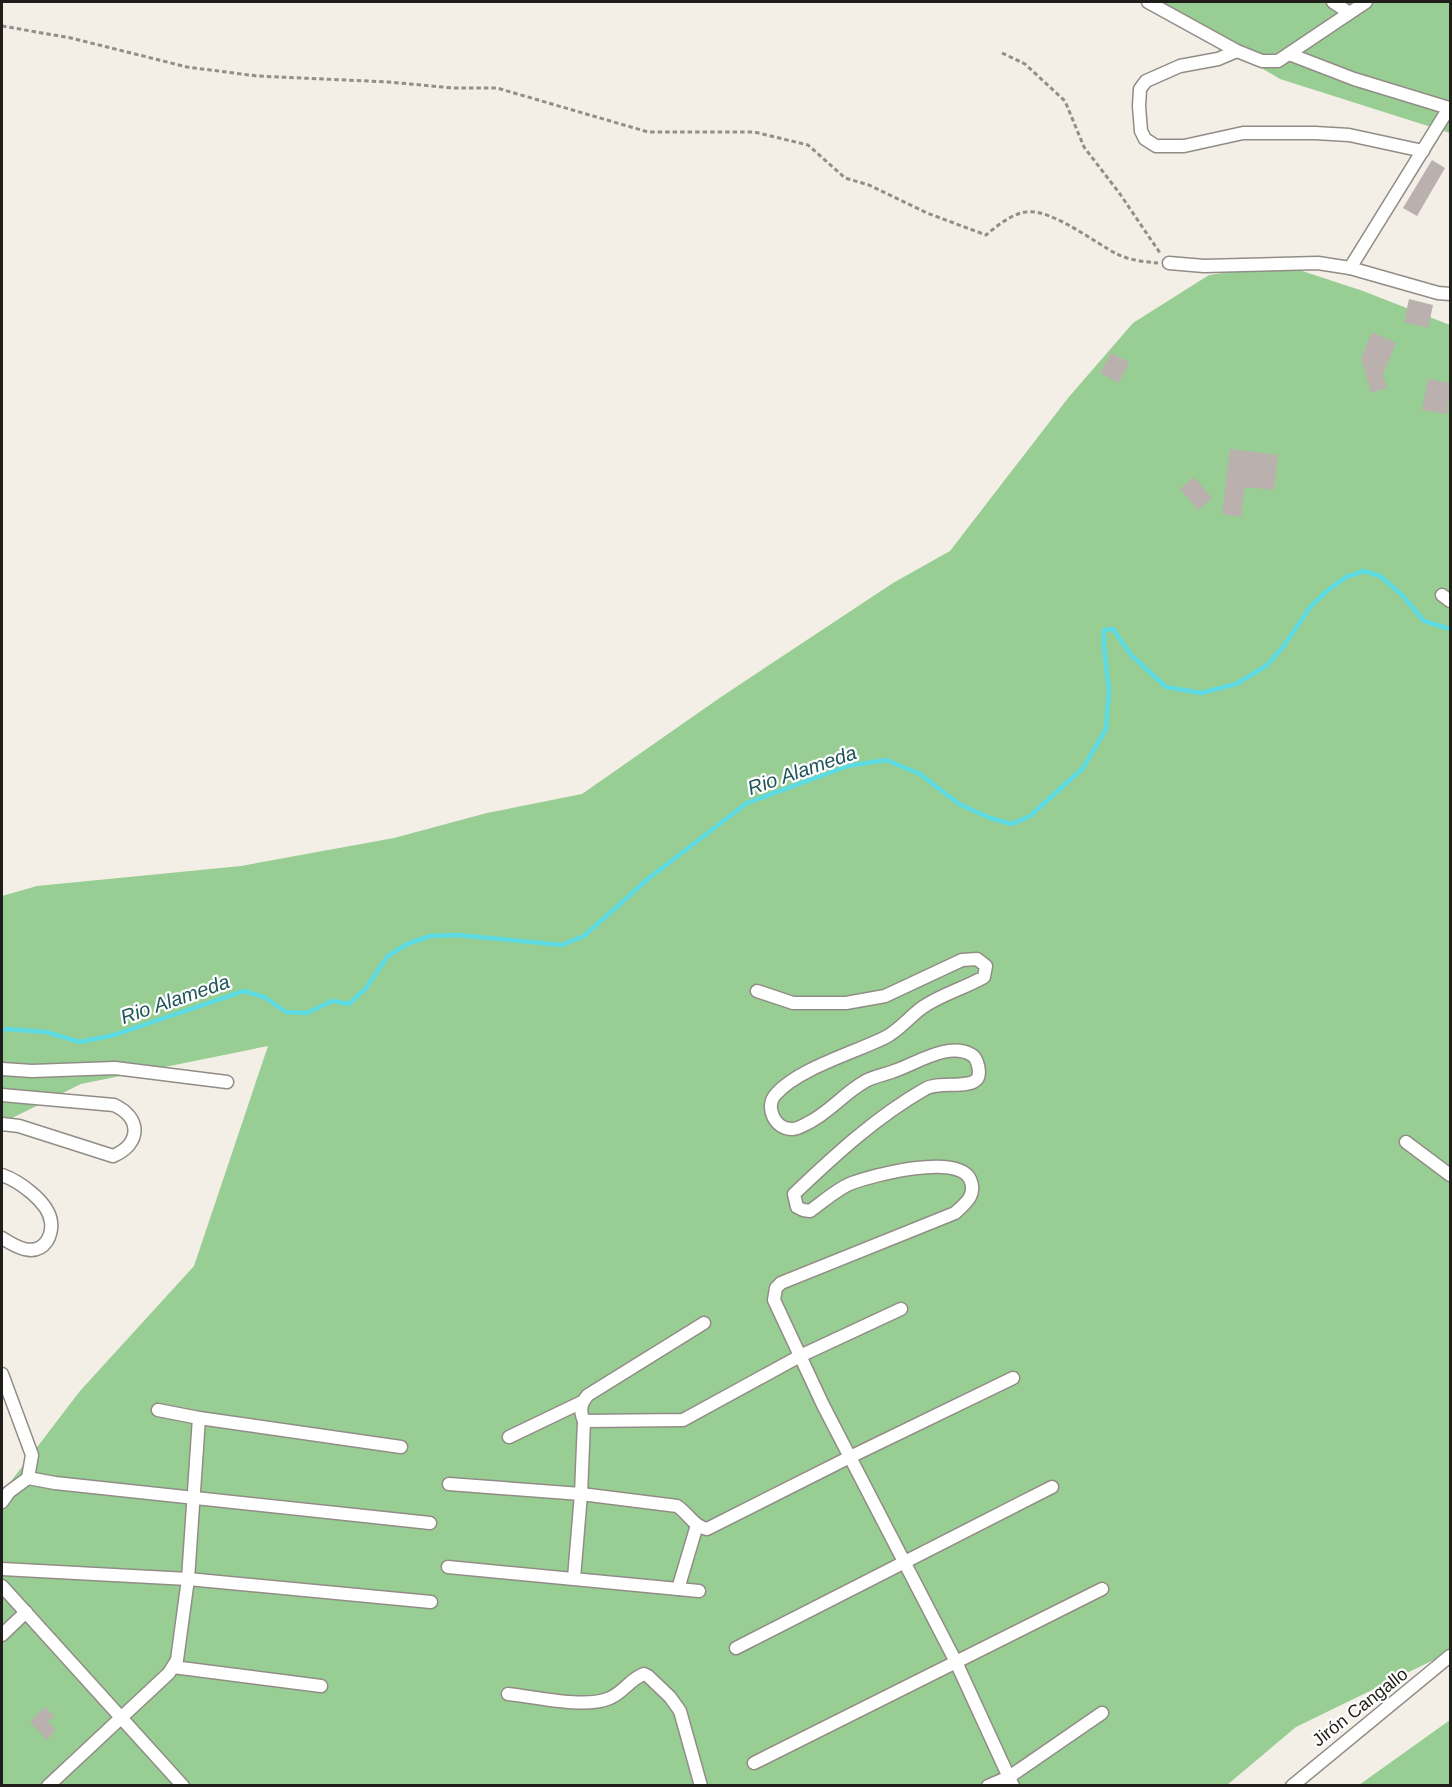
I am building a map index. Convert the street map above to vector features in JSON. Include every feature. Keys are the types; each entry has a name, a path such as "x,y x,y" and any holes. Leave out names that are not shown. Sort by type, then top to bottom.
{"street":[{"path":"1148,2 1237,51 1262,61 1278,61 1366,2"},
{"path":"1333,2 1348,12"},
{"path":"1237,51 1218,59 1180,66 1146,81 1140,89 1139,106 1141,131 1145,139 1156,146 1184,146 1243,133 1315,133 1349,135 1423,151"},
{"path":"1289,54 1354,79 1450,108 1350,268"},
{"path":"1168,263 1204,266 1318,263 1350,268 1438,293 1450,294"},
{"path":"758,992 793,1003 846,1003 885,996 962,960 976,959 986,966 984,977 924,1006 887,1036 796,1077 775,1095 770,1104 772,1116 782,1127 794,1129 816,1120 865,1081 897,1071 939,1053 954,1051 971,1054 976,1059 979,1074 976,1081 970,1084 930,1086 896,1105 851,1141 794,1194 797,1207 810,1211 849,1184 892,1171 936,1166 959,1170 968,1175 974,1186 970,1199 955,1213 781,1283 776,1288 774,1300 850,1457 956,1662 1011,1781"},
{"path":"2,1069 32,1071 115,1068 227,1082"},
{"path":"2,1095 114,1105 126,1110 135,1131 132,1143 123,1152 113,1156 19,1126 2,1124"},
{"path":"1406,1142 1450,1175"},
{"path":"2,1175 11,1178 33,1193 51,1221 50,1237 42,1248 30,1251 2,1238"},
{"path":"584,1420 683,1420 800,1356 901,1309"},
{"path":"509,1437 582,1402 588,1395 704,1323"},
{"path":"2,1374 32,1455 28,1478 9,1492 2,1502"},
{"path":"449,1484 581,1494 677,1506 684,1510 697,1525 707,1529 1013,1378"},
{"path":"574,1578 581,1494 584,1420 581,1413 582,1402"},
{"path":"158,1410 199,1419 401,1447"},
{"path":"48,1785 173,1668 177,1660 188,1579 199,1419"},
{"path":"28,1478 55,1483 430,1523"},
{"path":"736,1648 1052,1487"},
{"path":"678,1588 697,1525"},
{"path":"448,1567 699,1591"},
{"path":"2,1569 188,1579 431,1602"},
{"path":"2,1586 183,1785"},
{"path":"754,1763 1102,1589"},
{"path":"2,1635 26,1612"},
{"name":"Jirón Cangallo","path":"1292,1785 1450,1656"},
{"path":"173,1668 321,1686"},
{"path":"508,1694 585,1703 608,1699 620,1693 637,1677 644,1674 670,1697 680,1711 700,1785"},
{"path":"988,1785 1011,1781 1102,1713"}],"path":[{"path":"2,26 71,38 187,67 257,76 389,82 453,88 497,88 648,132 754,132 808,145 845,178 869,185 927,213 986,235 999,225 1027,211 1051,217 1087,235 1119,255 1150,262 1168,263"},
{"path":"1002,53 1025,64 1065,100 1084,147 1168,263"}],"green space":[{"path":"1149,2 1450,2 1450,133 1280,79"},
{"path":"1284,265 1363,291 1450,325 1450,1652 1296,1727 1227,1785 2,1785 2,1493 80,1391 194,1266 268,1046 81,1084 2,1123 2,896 37,886 241,866 394,838 487,813 582,794 721,697 893,583 950,551 1068,398 1133,323 1209,275"},
{"path":"1450,1720 1450,1785 1359,1785"}],"building":[{"path":"1432,160 1445,168 1417,216 1403,208"},
{"path":"1409,299 1433,305 1428,328 1404,322"},
{"path":"1372,332 1396,343 1383,374 1387,388 1371,393 1361,358"},
{"path":"1111,353 1129,362 1119,383 1100,373"},
{"path":"1428,379 1450,383 1447,414 1422,410"},
{"path":"1230,449 1278,455 1274,490 1245,487 1241,517 1222,514"},
{"path":"1194,477 1212,498 1198,510 1180,489"},
{"path":"45,1707 54,1716 48,1722 56,1730 47,1740 30,1722"}],"waterway":[{"name":"Rio Alameda","path":"2,1031 7,1029 46,1032 80,1042 114,1035 244,991 264,997 286,1012 307,1013 332,1001 349,1004 366,988 388,956 407,944 430,936 458,935 562,945 584,936 649,878 747,803 848,766 886,760 920,774 959,804 990,818 1012,824 1030,816 1083,768 1106,729 1109,690 1104,630 1113,629 1131,655 1166,687 1201,693 1236,684 1266,666 1283,647 1311,606 1346,577 1364,571 1380,576 1402,595 1424,621 1450,629"}]}
